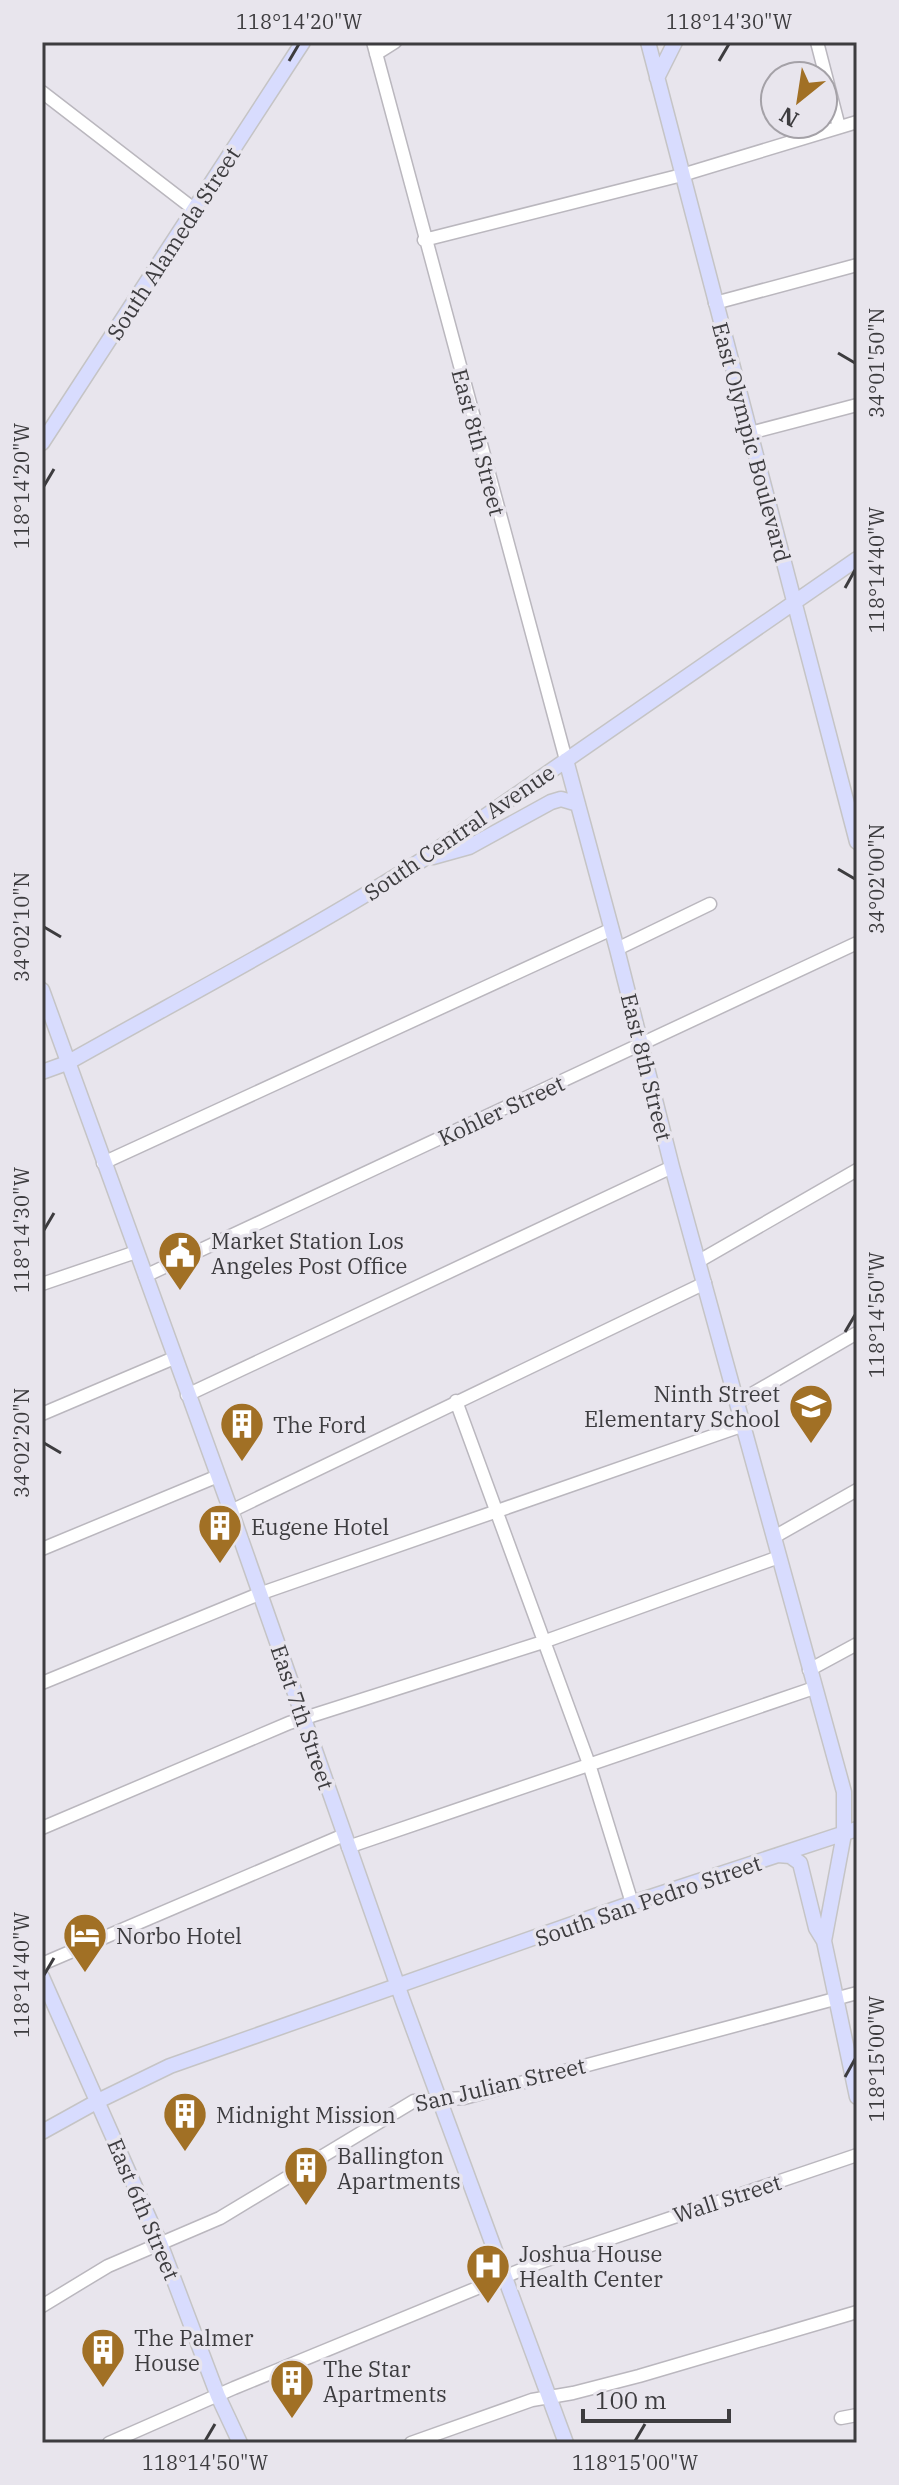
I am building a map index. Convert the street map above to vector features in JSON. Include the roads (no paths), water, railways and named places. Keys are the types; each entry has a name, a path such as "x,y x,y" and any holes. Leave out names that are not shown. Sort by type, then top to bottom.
{"main road":[{"name":"South Alameda Street","path":"42,443 303,42"},
{"name":"East Olympic Boulevard","path":"648,42 857,842"},
{"path":"657,78 675,42"},
{"name":"South Central Avenue","path":"42,1072 67,1063 350,905 422,860 857,559"},
{"name":"East 8th Street","path":"566,760 672,1167 844,1792 851,1831 824,1941 857,2097"},
{"path":"422,860 469,847 551,802 561,799 578,804"},
{"name":"East 7th Street","path":"42,990 231,1511 346,1841 566,2443"},
{"name":"South San Pedro Street","path":"399,1986 632,1903 851,1831"},
{"path":"778,1855 790,1856 800,1863 816,1928 824,1941"},
{"name":"East 6th Street","path":"42,1977 160,2243 218,2396 240,2443"},
{"path":"42,2132 170,2066 399,1986"}],"street":[{"path":"374,48 395,42"},
{"name":"East 8th Street","path":"374,48 566,760"},
{"path":"42,92 195,210"},
{"path":"839,127 857,122"},
{"path":"424,240 682,175 796,140"},
{"path":"715,303 857,265"},
{"path":"750,433 857,405"},
{"path":"617,949 710,904"},
{"path":"103,1163 612,929"},
{"name":"Kohler Street","path":"145,1276 857,943"},
{"path":"187,1395 672,1167"},
{"path":"699,1261 857,1170"},
{"path":"42,1284 136,1252"},
{"path":"231,1511 705,1283"},
{"path":"738,1402 857,1333"},
{"path":"42,1414 174,1358"},
{"path":"456,1401 589,1764 632,1903"},
{"path":"42,1683 259,1594 744,1425"},
{"path":"42,1549 218,1476"},
{"path":"774,1537 857,1490"},
{"path":"42,1828 258,1734 543,1642 779,1557"},
{"path":"809,1670 857,1644"},
{"path":"42,1964 346,1841 814,1688"},
{"name":"San Julian Street","path":"42,2306 108,2266 220,2218 414,2101 464,2098 857,1993"},
{"name":"Wall Street","path":"109,2443 572,2250 857,2155"},
{"path":"411,2443 477,2418 550,2396 639,2376 857,2312"},
{"path":"841,2418 857,2415"}],"place":[{"name":"Market Station Los Angeles Post Office","path":"180,1292"},
{"name":"Ninth Street Elementary School","path":"811,1445"},
{"name":"The Ford","path":"242,1463"},
{"name":"Eugene Hotel","path":"220,1565"},
{"name":"Norbo Hotel","path":"85,1974"},
{"name":"Midnight Mission","path":"185,2153"},
{"name":"Ballington Apartments","path":"306,2207"},
{"name":"Joshua House Health Center","path":"488,2305"},
{"name":"The Palmer House","path":"103,2389"},
{"name":"The Star Apartments","path":"292,2420"}]}
